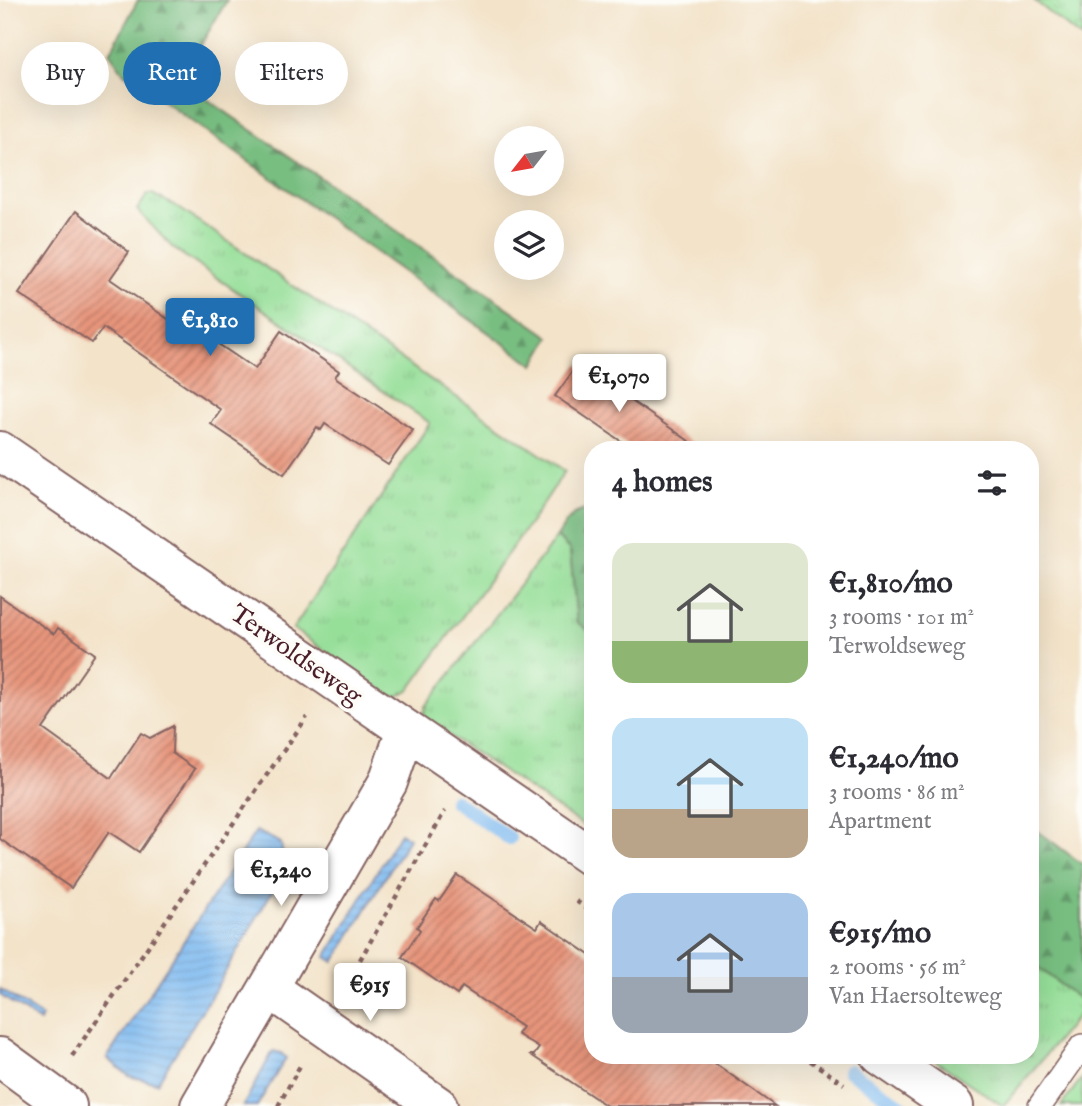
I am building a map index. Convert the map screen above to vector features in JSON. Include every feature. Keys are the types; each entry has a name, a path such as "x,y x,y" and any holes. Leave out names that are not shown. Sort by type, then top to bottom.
{"street":[{"name":"Terwoldseweg","path":"0,451 584,852"},
{"path":"200,1106 388,782 406,730"},
{"path":"269,988 438,1106"},
{"path":"0,1057 57,1099"},
{"path":"893,1064 954,1106"}],"lane":[{"path":"1040,1106 1082,1046"}],"path":[{"path":"57,1099 307,717"},
{"path":"322,1026 445,811"},
{"path":"815,1064 844,1084"}],"green space":[{"path":"138,0 227,0 202,42 123,42 123,72 110,53"},
{"path":"1034,0 1082,0 1082,39"},
{"path":"169,105 216,105 550,337 534,365"},
{"path":"148,194 176,206 565,471 410,689 398,696 390,696 293,629 430,423 173,248 137,210"},
{"path":"584,510 584,627 577,622 570,550 557,537 568,521"},
{"path":"557,537 570,550 577,622 584,627 584,826 423,718 426,706"},
{"path":"1039,832 1082,864 1082,1001 1039,968"},
{"path":"1039,968 1082,1001 1082,1011 1039,1063"},
{"path":"940,1064 1038,1064 1003,1106"},
{"path":"1082,1078 1082,1106 1061,1106"}],"water":[{"path":"256,831 281,843 285,869 157,1083 129,1076 107,1058"},
{"path":"400,833 409,838 334,962 326,957"},
{"path":"0,989 42,1017 40,1022 0,995"},
{"path":"273,1051 286,1058 257,1106 243,1106"}],"building":[{"path":"76,211 129,252 110,279 184,330 189,324 255,369 281,331 339,371 335,377 413,430 388,465 325,424 321,430 317,427 284,474 211,424 221,410 103,328 92,343 19,294"},
{"path":"578,364 689,441 621,441 555,396"},
{"path":"0,596 54,634 58,628 95,654 43,729 111,778 141,733 150,738 173,726 172,753 195,769 139,852 109,832 71,888 0,839"},
{"path":"457,875 537,928 541,921 584,951 584,1064 716,1064 775,1106 607,1106 531,1055 539,1048 517,1034 522,1027 462,987 457,995 402,957 420,930 417,927 436,899 439,901"}],"waterway":[{"path":"455,801 509,838"},
{"path":"849,1071 902,1106"}]}
